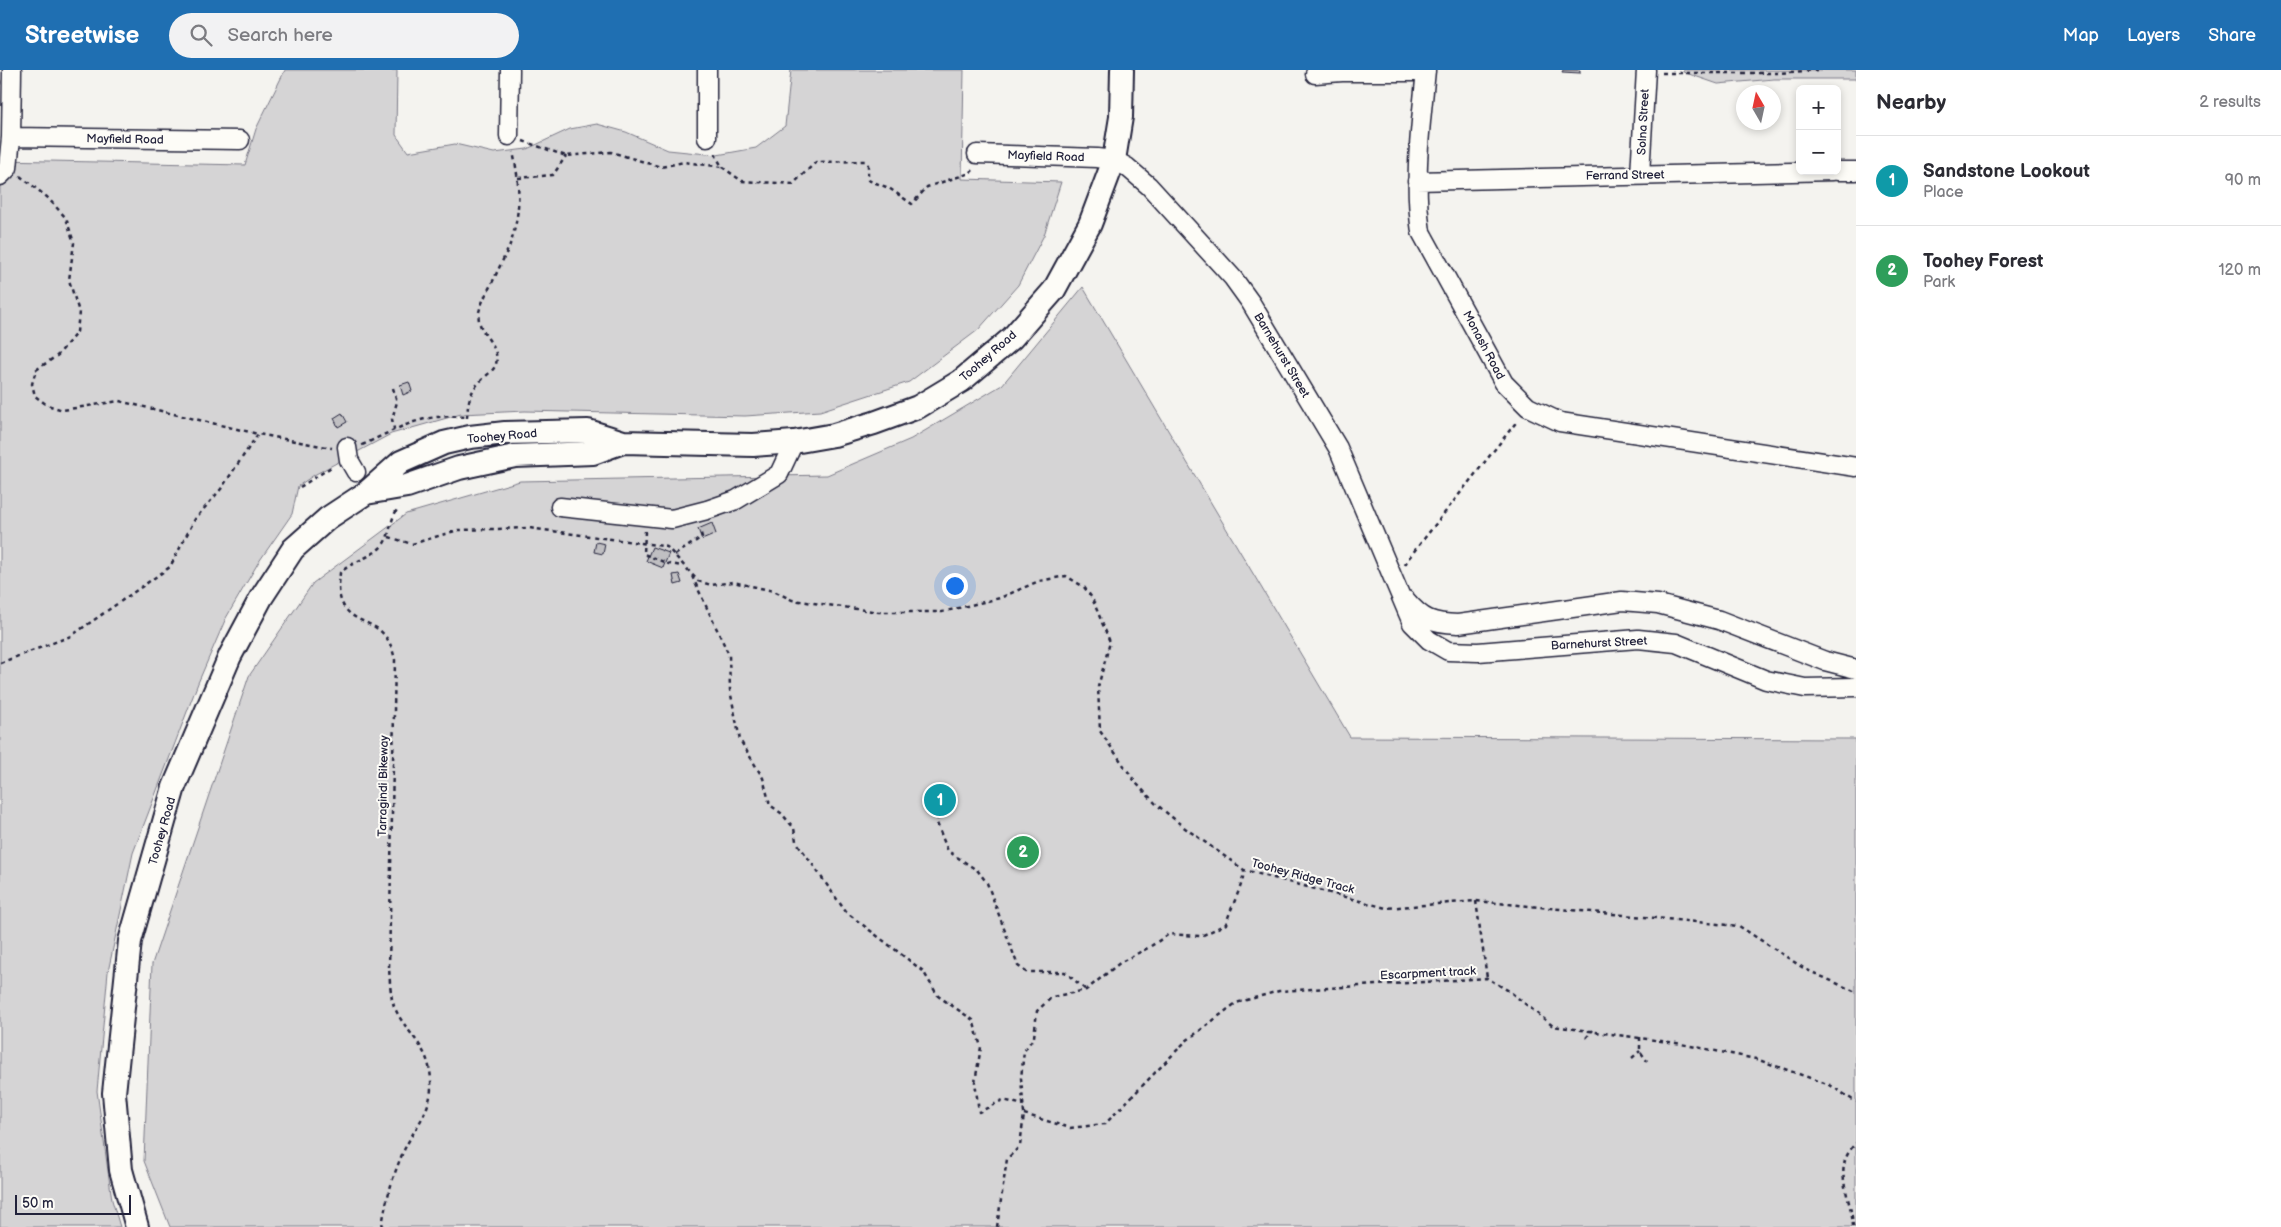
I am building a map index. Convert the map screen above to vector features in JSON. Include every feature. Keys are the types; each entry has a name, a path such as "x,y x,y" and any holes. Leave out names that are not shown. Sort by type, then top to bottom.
{"main road":[{"name":"Toohey Road","path":"136,1227 121,1170 114,1093 130,941 174,788 230,656 261,598 293,550 328,518 366,493 407,486 459,468 515,456 593,453 622,442 753,445 794,442 842,432 918,407 962,381 1012,338 1054,290 1090,224 1114,160 1120,117 1122,70"}],"street":[{"path":"4,172 11,137 12,70"},
{"path":"508,136 510,70"},
{"path":"707,70 707,138"},
{"path":"1315,74 1426,71"},
{"name":"Monash Road","path":"1426,71 1417,181 1417,204 1421,232 1504,383 1528,407 1560,422 1856,466"},
{"name":"Solna Street","path":"1640,175 1646,72"},
{"name":"Mayfield Road","path":"11,137 240,140"},
{"name":"Mayfield Road","path":"982,154 1114,160"},
{"name":"Barnehurst Street","path":"1114,160 1127,167 1149,186 1233,278 1251,303 1338,448 1412,623 1428,640 1448,651 1478,652 1638,639 1676,643 1766,680 1805,688 1856,687"},
{"path":"1841,171 1856,171"},
{"name":"Ferrand Street","path":"1417,181 1796,172"},
{"path":"560,507 672,519 707,510 736,500 779,474 794,442"},
{"path":"344,454 356,472"},
{"name":"Barnehurst Street","path":"1396,588 1418,614 1436,623 1458,624 1622,602 1658,604 1719,620 1825,661 1856,669"}],"path":[{"path":"1646,72 1778,73 1818,70"},
{"path":"508,136 566,156 611,152 661,168 684,162 722,167 742,181 793,184 816,162 865,161 868,165 868,180 889,188 912,204 927,188 970,173 982,154"},
{"path":"468,424 468,400 471,392 493,370 496,361 495,350 480,328 479,311 514,232 518,204 518,178 508,136"},
{"path":"707,138 722,167"},
{"path":"518,178 553,175 566,156"},
{"path":"4,172 47,197 66,218 74,244 69,280 79,312 77,332 58,355 36,370 32,384 35,396 47,405 63,410 120,401 258,434 334,448 344,454"},
{"path":"393,388 397,402 392,419 394,429"},
{"path":"1396,588 1408,559 1528,407"},
{"path":"300,487 344,454 413,421 449,416 467,418"},
{"path":"0,663 71,636 170,567 195,519 221,489 258,434"},
{"path":"406,502 393,516 389,537 412,544 458,530 529,528 667,547 675,555 702,537 700,530 705,528"},
{"name":"Tarragindi Bikeway","path":"382,1227 384,1212 401,1156 412,1134 425,1115 431,1100 431,1080 428,1061 420,1043 402,1020 394,1005 389,968 394,660 392,647 385,635 375,626 348,612 342,603 339,587 340,573 350,564 365,558 381,548 389,537"},
{"path":"644,537 646,544 644,554 673,566 685,566"},
{"name":"Toohey Ridge Track","path":"675,555 698,581 712,585 732,582 774,591 792,600 879,612 942,612 1000,598 1039,581 1066,576 1084,587 1092,598 1110,642 1098,686 1100,731 1136,783 1156,804 1185,828 1244,870 1386,908 1476,901 1739,926 1806,969 1856,992"},
{"path":"673,566 680,561"},
{"path":"690,572 730,655 730,690 740,740 763,778 770,805 781,813 794,828 796,841 846,912 923,971 938,996 973,1020 981,1047 975,1082 979,1112 1003,1100 1024,1105"},
{"path":"940,800 937,823 948,851 978,871 987,883 1018,966 1026,972 1065,972 1086,990"},
{"path":"996,1227 1007,1159 1020,1146 1024,1114 1021,1078 1024,1051 1034,1037 1037,1010 1052,997 1086,990 1121,962 1148,948 1169,934 1201,936 1226,924 1232,902 1243,881 1244,870"},
{"path":"1476,901 1487,978"},
{"name":"Escarpment track","path":"1024,1114 1070,1128 1105,1124 1186,1041 1236,1003 1279,991 1487,978 1509,991 1553,1026 1640,1037 1756,1059 1830,1084 1856,1102"},
{"path":"1586,1038 1593,1030"},
{"path":"1640,1037 1640,1051 1647,1061"},
{"path":"1632,1058 1640,1051"},
{"path":"1853,1227 1842,1166 1847,1152 1856,1143"}],"shaded area":[{"path":"285,70 397,70 396,135 408,152 455,144 494,153 527,149 570,129 597,124 626,132 668,150 717,155 756,148 785,126 791,70 964,70 962,179 1061,182 1044,235 1018,285 978,330 909,382 820,411 745,416 525,411 461,414 391,434 314,475 298,486 292,514 258,563 226,618 198,683 133,853 108,972 97,1091 112,1200 120,1227 0,1227 0,160 245,165 256,129"},
{"path":"1684,70 1856,70 1856,79 1774,79 1718,84 1683,72"},
{"path":"1083,287 1350,737 1856,739 1856,1227 170,1227 144,1161 152,964 249,676 313,583 406,514 520,481 827,475 911,439 1002,385"}],"building":[{"path":"1563,70 1580,70 1580,73 1562,72"},
{"path":"409,382 412,391 403,395 400,385"},
{"path":"342,413 347,422 338,427 334,418"},
{"path":"712,523 716,534 702,540 698,529"},
{"path":"596,542 605,544 603,554 594,552"},
{"path":"652,547 669,553 663,568 646,561"},
{"path":"679,574 682,583 675,585 673,575"}],"place":[{"name":"Sandstone Lookout","path":"940,800"},
{"name":"Toohey Forest","path":"1023,852"}]}
